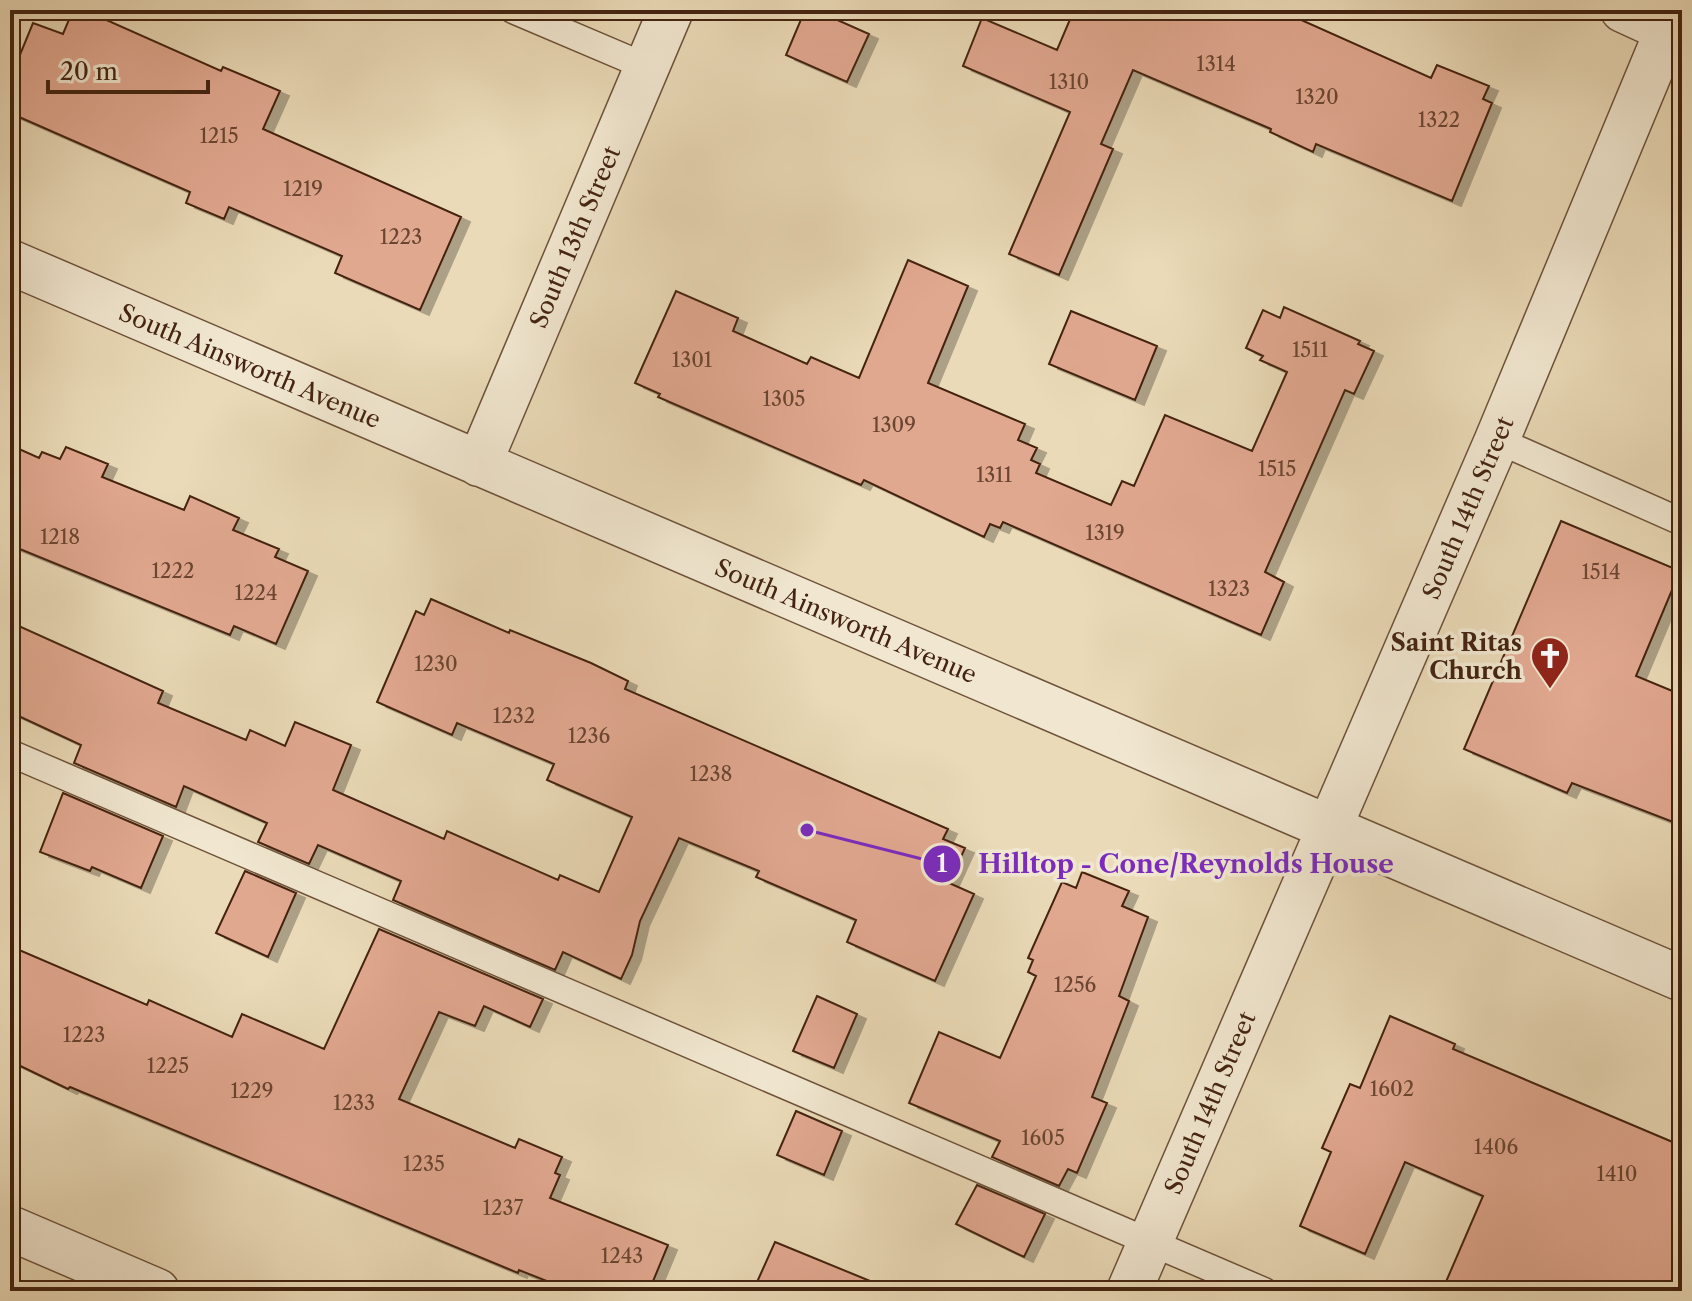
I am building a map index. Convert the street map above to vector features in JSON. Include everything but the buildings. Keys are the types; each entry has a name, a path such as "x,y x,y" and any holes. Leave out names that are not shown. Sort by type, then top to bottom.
{"street":[{"name":"South 13th Street","path":"479,464 671,10"},
{"path":"1623,10 1675,34"},
{"name":"South 14th Street","path":"1129,1291 1675,34"},
{"name":"South Ainsworth Avenue","path":"10,262 1682,979"},
{"path":"10,1228 157,1291"}],"lane":[{"path":"513,10 647,67"},
{"path":"1497,440 1682,522"},
{"path":"10,753 1264,1291"}],"place":[{"name":"Saint Ritas Church","path":"1550,690"},
{"name":"Hilltop - Cone/Reynolds House","path":"807,830"}]}
